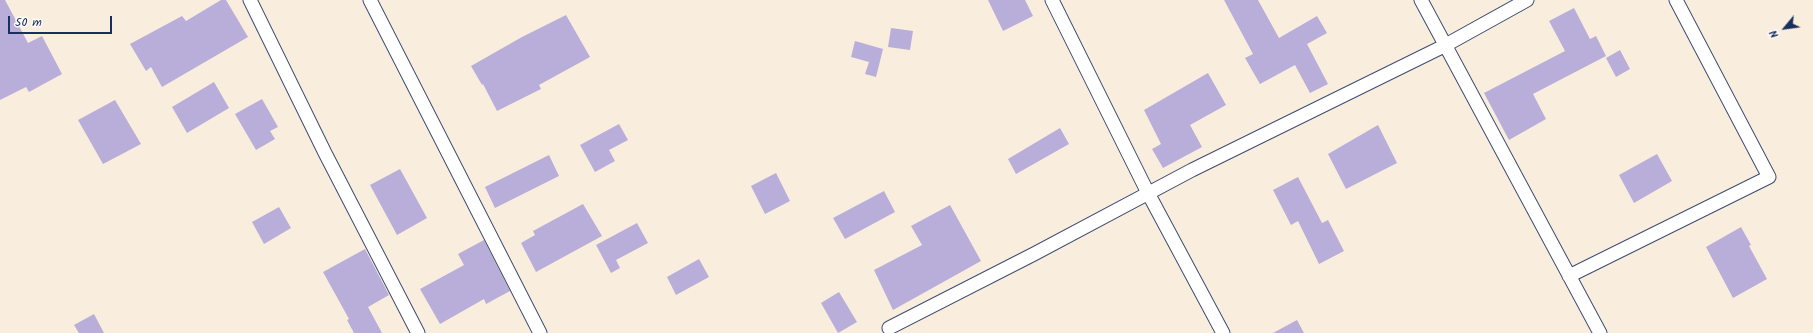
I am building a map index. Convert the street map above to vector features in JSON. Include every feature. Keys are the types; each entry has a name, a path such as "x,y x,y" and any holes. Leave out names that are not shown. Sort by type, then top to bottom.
{"street":[{"path":"250,0 325,153 418,333"},
{"path":"370,0 540,333"},
{"path":"1052,0 1148,193 1223,333"},
{"path":"1421,0 1444,46 1600,333"},
{"path":"889,328 1034,254 1148,193 1444,46 1527,0"},
{"path":"1570,276 1769,177 1676,0"}],"building":[{"path":"0,0 5,0 28,43 42,36 62,74 29,92 26,87 0,100"},
{"path":"221,0 226,0 248,37 162,87 151,67 146,71 130,44 182,16 186,21"},
{"path":"988,0 1025,0 1033,16 1003,31"},
{"path":"1224,0 1258,0 1279,38 1317,16 1327,33 1307,44 1328,84 1310,93 1295,65 1260,84 1245,58 1253,54"},
{"path":"1574,8 1590,39 1596,36 1606,56 1533,94 1546,119 1509,140 1484,93 1565,51 1549,21"},
{"path":"566,15 590,57 539,85 541,89 497,111 483,84 482,85 471,66 522,37"},
{"path":"891,28 913,31 910,50 888,47"},
{"path":"855,41 883,49 876,77 865,74 869,62 851,57"},
{"path":"1620,50 1630,69 1616,77 1606,58"},
{"path":"1208,73 1226,105 1190,125 1202,147 1163,168 1152,149 1161,144 1144,110"},
{"path":"214,82 229,108 187,133 172,107"},
{"path":"262,99 278,127 270,131 275,139 256,150 235,114"},
{"path":"115,100 141,144 103,164 78,120"},
{"path":"619,124 628,140 609,150 615,161 595,172 580,145"},
{"path":"1378,125 1397,163 1346,189 1328,154"},
{"path":"1060,128 1069,144 1016,174 1008,159"},
{"path":"1657,154 1672,181 1634,203 1619,175"},
{"path":"549,155 559,176 495,208 485,187"},
{"path":"400,169 427,218 397,235 370,185"},
{"path":"776,173 790,201 765,214 751,186"},
{"path":"1298,177 1322,223 1328,220 1344,251 1319,264 1298,221 1291,225 1273,190"},
{"path":"884,191 895,212 845,239 833,218"},
{"path":"583,204 602,236 536,272 521,243 535,235 533,231"},
{"path":"950,205 981,261 893,310 874,270 922,245 911,226"},
{"path":"279,207 291,228 264,244 252,222"},
{"path":"637,223 648,243 616,260 620,268 611,273 596,245"},
{"path":"1741,227 1751,245 1749,246 1767,279 1733,298 1706,247"},
{"path":"484,240 510,291 486,304 484,299 440,324 420,289 464,265 458,254"},
{"path":"365,249 389,295 368,307 382,333 354,333 347,320 349,319 323,272"},
{"path":"699,259 709,277 676,295 667,277"},
{"path":"839,292 857,322 838,333 821,303"},
{"path":"94,314 104,333 79,333 74,325"},
{"path":"1297,320 1304,333 1273,333"}]}
